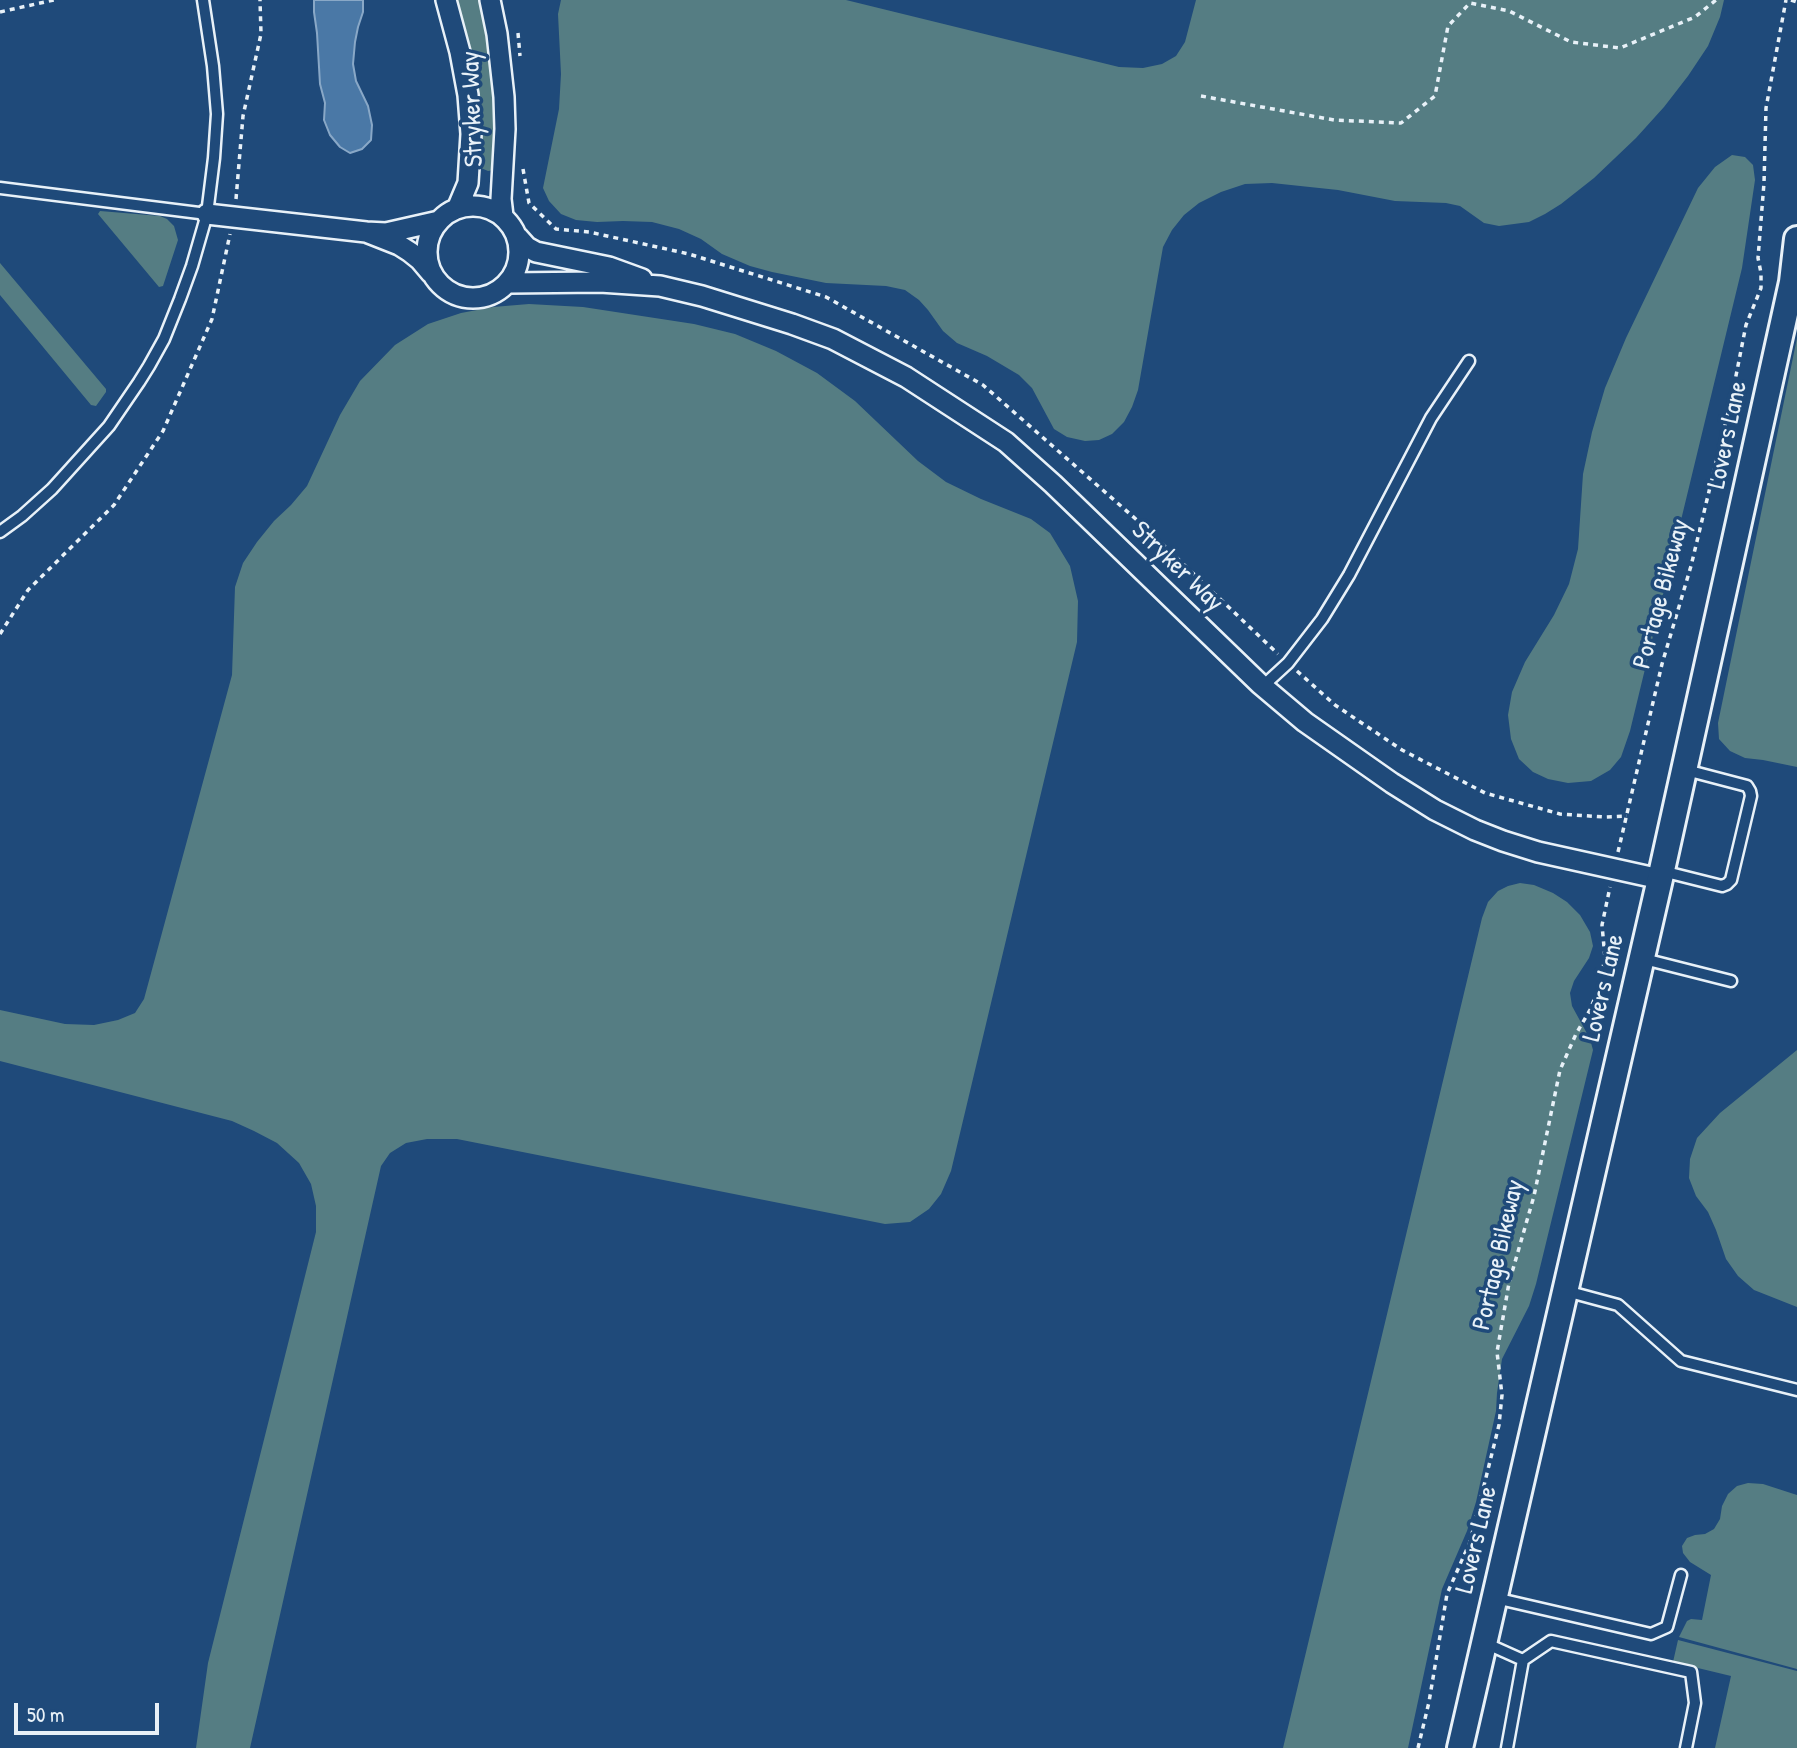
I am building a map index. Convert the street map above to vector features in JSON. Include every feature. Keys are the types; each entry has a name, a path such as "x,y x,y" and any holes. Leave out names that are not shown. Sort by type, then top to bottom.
{"street":[{"name":"Stryker Way","path":"446,0 460,51 468,95 471,134 468,183 457,209"},
{"name":"Stryker Way","path":"490,0 504,97 501,199 503,216"},
{"name":"Stryker Way","path":"457,209 467,206 492,209 503,216 527,247 537,252 624,271 660,286 744,308 833,339 906,377 1006,442 1263,686 1305,722 1392,783 1434,810 1503,841 1538,852 1661,875"},
{"path":"433,276 427,247 431,233 439,221 457,209"},
{"path":"207,214 386,233 439,221"},
{"name":"Stryker Way","path":"366,232 410,252 442,287 455,295 469,298 484,298 509,283 600,282 660,286"},
{"path":"509,283 517,269 520,253 518,237"},
{"name":"Lovers Lane","path":"1460,1748 1661,875 1789,295 1797,239"}],"lane":[{"path":"0,532 22,516 63,477 109,426 164,339 180,299 207,214 214,158 217,114 203,0"},
{"path":"0,188 207,214"},
{"path":"1263,686 1288,663 1322,619 1349,575 1431,418 1469,361"},
{"path":"1661,875 1722,886 1727,884 1731,880 1751,796 1747,786 1684,770"},
{"path":"1642,959 1731,981"},
{"path":"1565,1291 1618,1305 1681,1361 1797,1390"},
{"path":"1495,1598 1651,1634 1667,1627 1681,1575"},
{"path":"1507,1748 1523,1660 1551,1641 1691,1672 1695,1703 1686,1748"},
{"path":"1485,1642 1523,1660"}],"path":[{"path":"0,12 54,0"},
{"path":"1201,96 1334,120 1401,123 1435,96 1448,26 1470,3 1510,11 1571,42 1620,48 1695,17 1716,0"},
{"path":"1789,0 1797,2"},
{"name":"Portage Bikeway","path":"1624,826 1662,664 1691,566 1746,326 1761,288 1758,258 1766,108 1789,0"},
{"name":"Portage Bikeway","path":"1418,1748 1429,1702 1447,1594 1470,1542 1499,1425 1502,1395 1497,1352 1509,1283 1534,1196 1560,1070 1599,987 1605,958 1602,925 1607,898"}],"green space":[{"path":"454,0 481,0 490,44 496,115 494,170 481,168 477,85"},
{"path":"561,0 846,0 1119,67 1143,68 1162,64 1176,56 1185,42 1196,0 1724,0 1708,46 1664,107 1594,178 1561,204 1529,222 1499,226 1484,223 1460,206 1446,203 1395,201 1338,190 1272,183 1245,184 1199,203 1184,215 1163,247 1138,390 1132,407 1124,422 1112,434 1099,440 1085,441 1067,437 1054,429 1032,388 1019,375 987,356 957,343 943,331 919,300 905,290 886,286 826,283 772,272 722,254 701,239 679,229 652,222 597,222 576,220 561,214 549,201 543,188 559,109 561,74 558,14"},
{"path":"1732,155 1745,157 1753,165 1755,180 1742,268 1630,731 1621,757 1610,770 1591,781 1568,783 1548,779 1533,772 1519,759 1511,739 1508,715 1512,692 1525,662 1554,615 1569,584 1578,549 1583,474 1605,388 1698,188 1715,167"},
{"path":"100,211 160,216 174,226 178,240 163,286 159,287 98,214"},
{"path":"0,263 106,389 96,406 91,405 0,295"},
{"path":"529,304 583,307 694,324 735,334 776,351 817,373 855,401 918,461 946,482 1031,519 1050,533 1070,566 1078,601 1077,642 951,1171 941,1194 929,1209 910,1222 885,1224 457,1139 427,1139 406,1143 390,1153 381,1166 250,1748 196,1748 208,1663 316,1232 316,1206 311,1184 299,1163 277,1143 232,1121 0,1061 0,1010 65,1024 94,1025 135,1013 144,999 232,675 235,587 243,563 274,521 307,486 340,415 360,381 395,345 428,324 461,313"},
{"path":"1797,338 1797,767 1745,758 1730,751 1719,739 1718,723"},
{"path":"1520,883 1534,885 1567,902 1580,915 1590,932 1593,946 1570,993 1572,1006 1593,1050 1536,1284 1529,1306 1502,1359 1496,1411 1476,1502 1467,1531 1442,1589 1408,1748 1283,1748 1482,918 1488,902 1498,891"},
{"path":"1797,1050 1797,1307 1754,1290 1738,1276 1726,1259 1708,1212 1696,1196 1689,1178 1690,1159 1697,1138 1720,1113"},
{"path":"1748,1483 1763,1484 1797,1495 1797,1669 1679,1637 1687,1621 1702,1620 1711,1575 1690,1562 1683,1553 1682,1546 1687,1538 1714,1529 1728,1494 1737,1486"},
{"path":"1678,1640 1797,1671 1797,1748 1715,1748 1731,1676 1673,1662"}],"water":[{"path":"314,0 363,0 353,64 356,81 368,106 372,125 371,140 362,149 350,153 340,147 330,135 324,120 325,103 320,84"}]}
